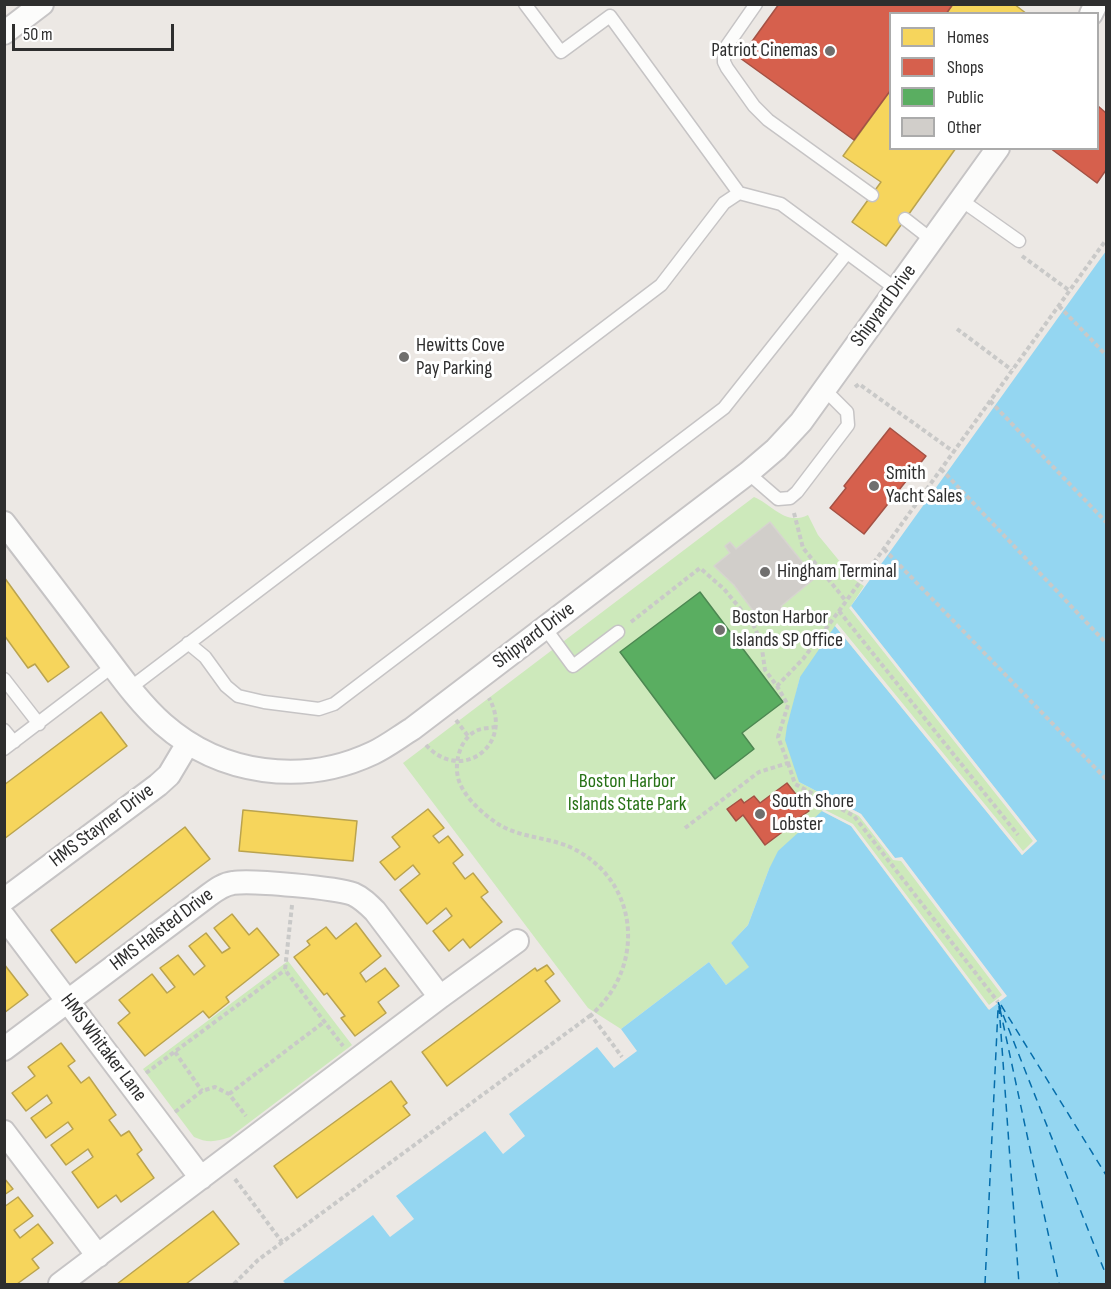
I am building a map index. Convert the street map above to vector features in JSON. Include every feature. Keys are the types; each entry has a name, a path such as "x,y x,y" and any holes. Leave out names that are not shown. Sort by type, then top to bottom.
{"street":[{"path":"4,33 42,4"},
{"name":"Shipyard Drive","path":"4,523 130,688 163,724 188,742 203,752 224,761 256,769 283,772 313,771 346,764 374,753 412,729 748,473 789,435 997,150"},
{"name":"HMS Stayner Drive","path":"4,900 158,785 169,775 188,742"},
{"name":"HMS Halsted Drive","path":"4,1049 220,887 232,883 245,882 353,894 375,911 440,996"},
{"name":"HMS Whitaker Lane","path":"4,917 201,1178"},
{"path":"60,1284 440,996 517,941"},
{"path":"4,1132 98,1256"}],"lane":[{"path":"525,4 561,52 610,16 739,194 781,204 896,289"},
{"path":"756,4 724,50 724,62 727,68 754,106 768,120 872,195"},
{"path":"130,688 661,285 724,203 739,194"},
{"path":"961,200 1016,245"},
{"path":"905,219 932,240"},
{"path":"188,643 205,657 226,686 238,696 264,702 319,708 334,704 724,408 847,253"},
{"path":"748,473 777,499 790,498 797,492 845,429 848,416 841,405 824,389"},
{"path":"544,628 573,666 618,632"},
{"path":"4,730 9,746 113,666"},
{"path":"4,679 39,724"}],"path":[{"path":"777,686 803,659 839,611 1107,240"},
{"path":"1016,245 1070,291"},
{"path":"1059,306 1107,355"},
{"path":"957,329 1012,370"},
{"path":"841,405 851,390 859,384 954,452"},
{"path":"990,401 1107,522"},
{"path":"941,469 1107,643"},
{"path":"790,498 803,548 846,601"},
{"path":"884,549 1107,779"},
{"path":"618,632 700,568 724,589 753,624 761,642 765,670 788,705 778,737 795,784 854,816 998,1002"},
{"path":"839,611 1017,835"},
{"path":"412,729 433,753 456,761 471,759 482,753 492,741 496,727 495,710 478,679"},
{"path":"234,1284 258,1260 591,1015 613,990 622,973 629,930 625,909 614,887 601,870 586,856 570,847 500,826 482,812 459,780 456,761 468,736 478,730 496,727"},
{"path":"685,828 759,772 788,763"},
{"path":"294,887 285,970 354,1062"},
{"path":"130,1084 285,970"},
{"path":"591,1015 622,1057"},
{"path":"229,1094 324,1022"},
{"path":"175,1052 202,1091"},
{"path":"160,1123 202,1091 215,1087 229,1094 259,1134"},
{"path":"222,1162 282,1242"}],"green space":[{"name":"Boston Harbor Islands State Park","path":"754,497 786,516 800,518 808,515 818,535 855,580 864,586 851,606 1037,841 1022,855 800,677 795,698 799,782 861,814 902,857 1007,996 989,1010 769,869 748,925 731,943 750,967 726,985 709,962 621,1029 588,1008 403,763"},
{"path":"288,961 352,1045 230,1137 212,1141 194,1137 143,1069"}],"water":[{"path":"1106,251 1106,1284 286,1284 283,1281 373,1215 390,1237 414,1219 396,1196 485,1131 503,1154 525,1136 509,1114 597,1047 614,1068 637,1051 621,1029 709,962 726,985 749,967 731,943 748,925 778,851 822,811 851,826 988,1009 1006,996 902,858 895,858 861,814 799,782 785,740 800,677 835,626 1022,855 1037,841 851,606"}],"pier":[{"path":"851,606 1037,841 1022,855 835,626 837,623 1023,851 1033,841 849,608"},
{"path":"827,796 861,814 895,858 902,857 1007,996 989,1010 851,826 822,811 823,809 853,824 989,1005 1002,995 901,861 893,860 859,816 826,799"}],"building: Homes":[{"path":"953,4 1014,4 1024,12 947,12"},
{"path":"889,92 889,150 955,150 886,246 852,222 881,182 843,156"},
{"path":"4,577 69,667 48,682 35,664 28,668 4,635"},
{"path":"101,712 127,746 4,839 4,785"},
{"path":"428,809 444,828 433,836 439,843 448,836 463,855 453,863 465,879 473,873 488,892 481,897 502,922 470,948 463,939 449,951 433,931 452,916 446,908 427,924 400,890 420,874 413,865 395,880 380,862 400,847 392,837"},
{"path":"243,810 357,821 353,861 239,851"},
{"path":"185,827 210,859 76,963 51,930"},
{"path":"232,914 249,935 257,928 279,955 226,997 229,1002 209,1018 203,1011 145,1056 118,1023 130,1013 119,1000 152,974 167,993 175,987 160,968 178,955 194,975 205,966 189,946 206,933 222,953 230,948 214,928"},
{"path":"356,923 381,956 360,973 366,982 385,968 399,986 378,1002 386,1013 355,1036 341,1018 345,1016 327,993 324,995 294,957 310,945 307,941 326,927 336,939"},
{"path":"4,964 28,995 4,1013"},
{"path":"547,965 554,974 545,981 560,1001 447,1086 422,1052 535,968 537,971"},
{"path":"61,1043 75,1061 68,1066 81,1083 89,1077 116,1115 109,1120 121,1136 129,1131 142,1150 137,1154 154,1178 121,1202 116,1195 98,1208 72,1172 93,1157 88,1149 66,1165 51,1145 73,1129 68,1122 46,1138 31,1118 52,1103 47,1095 26,1111 12,1093 35,1076 28,1067"},
{"path":"391,1081 407,1103 403,1106 410,1115 297,1198 274,1166"},
{"path":"4,1178 13,1189 4,1195"},
{"path":"18,1197 33,1216 14,1230 20,1238 38,1224 53,1243 32,1259 39,1268 17,1284 4,1284 4,1207"},
{"path":"213,1211 239,1244 186,1284 117,1284"}],"building: Shops":[{"path":"779,4 953,4 947,12 889,12 889,92 854,140 740,58"},
{"path":"1099,107 1106,113 1106,170 1097,183 1053,150 1099,150"},
{"path":"890,428 926,456 864,534 830,508 846,488 844,486"},
{"name":"South Shore Lobster","path":"787,783 809,811 796,820 790,813 779,822 785,830 765,845 743,815 736,821 727,809 741,799 744,803 754,796 760,803"}],"building: Public":[{"path":"700,592 783,702 742,733 754,749 715,779 620,652"}],"building: Other":[{"name":"Hingham Terminal","path":"770,522 815,578 781,606 787,613 784,616 780,611 763,624 734,585 714,566 730,553 725,546 730,542 736,549"}],"ferry route":[{"path":"998,1002 1106,1275"},
{"path":"1001,1005 1106,1175"},
{"path":"999,1006 1019,1284"},
{"path":"985,1284 998,1009"},
{"path":"1000,1009 1059,1284"}],"place":[{"name":"Patriot Cinemas","path":"830,51"},
{"name":"Hewitts Cove Pay Parking","path":"404,357"},
{"name":"Smith Yacht Sales","path":"874,486"},
{"name":"Hingham Terminal","path":"765,572"},
{"name":"Boston Harbor Islands SP Office","path":"720,630"},
{"name":"South Shore Lobster","path":"760,814"}]}
